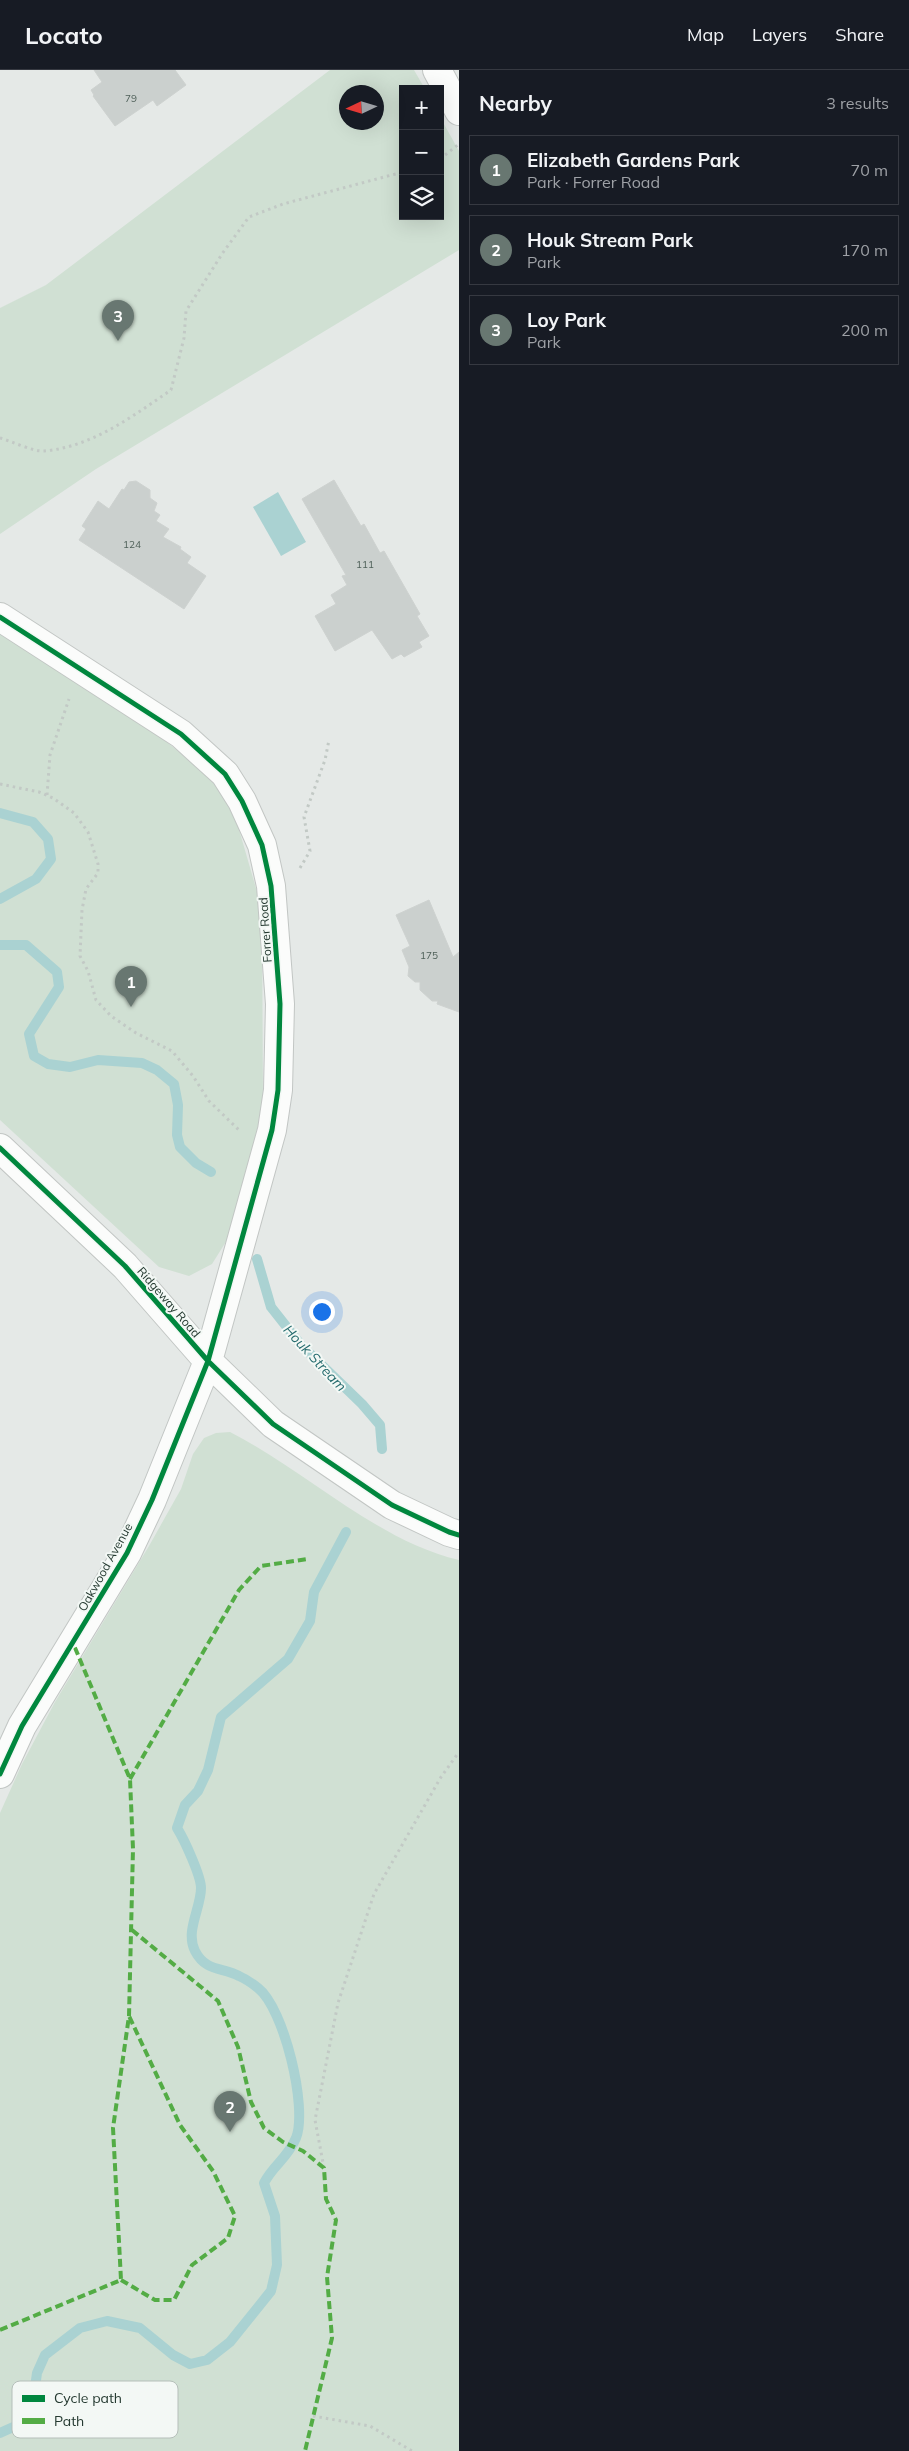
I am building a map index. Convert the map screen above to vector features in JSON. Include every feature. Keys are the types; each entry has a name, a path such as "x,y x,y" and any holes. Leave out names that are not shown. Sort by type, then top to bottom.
{"street":[{"path":"437,70 459,111"},
{"name":"Forrer Road","path":"0,617 181,734 225,774 242,801 262,845 272,888 280,1004 278,1090 266,1156 208,1361"},
{"name":"Ridgeway Road","path":"0,1148 125,1266 208,1361 273,1424 392,1505 459,1535"},
{"name":"Oakwood Avenue","path":"0,1774 22,1726 127,1553 152,1500 208,1361"}],"path":[{"path":"444,157 459,144"},
{"path":"0,438 42,452 81,442 125,422 171,390 184,338 186,311 222,254 249,217 283,204 399,173"},
{"path":"47,795 50,755 71,694 83,669"},
{"path":"272,888 291,880 310,851 304,817 326,760 329,740"},
{"path":"0,784 47,795 74,812 88,832 98,864 98,873 86,889 82,910 80,956 88,971 96,1000 112,1016 136,1033 172,1051 193,1076 210,1101 266,1156"},
{"path":"324,2168 315,2120 338,2003 374,1894 441,1777 459,1752"},
{"path":"313,2416 370,2426 412,2451"}],"green space":[{"path":"330,70 414,70 423,85 399,85 399,220 444,220 444,124 459,151 459,250 96,469 0,534 0,308 46,285"},
{"path":"0,633 152,730 201,770 231,802 262,909 263,1105 232,1232 212,1264 189,1276 159,1267 0,1120"},
{"path":"230,1432 286,1465 370,1521 399,1537 429,1551 459,1560 459,2451 0,2451 0,1813 22,1764 55,1702 181,1489 193,1454 204,1438 216,1433"}],"water":[{"path":"278,492 306,542 281,556 253,507"}],"building":[{"path":"94,70 175,70 186,85 157,106 153,100 115,126 93,96 91,90 102,82"},
{"path":"334,480 361,526 364,524 380,553 384,551 420,614 417,616 429,636 419,642 422,647 404,657 401,654 392,659 372,630 335,651 315,616 336,604 331,595 347,585 342,576 346,575 302,499"},
{"path":"136,481 150,490 150,498 157,503 154,511 160,515 156,521 169,529 163,537 181,547 180,549 191,557 187,563 206,576 184,609 79,540 86,529 82,526 98,501 109,509 122,489 124,490 129,482"},
{"path":"429,900 453,957 459,952 459,1012 437,1004 438,1001 432,1001 420,990 420,982 415,982 408,976 409,967 402,950 410,946 396,915"}],"waterway":[{"name":"Houk Stream","path":"0,813 33,822 48,839 51,859 36,879 0,899"},
{"name":"Houk Stream","path":"0,945 26,945 57,972 59,987 29,1034 34,1056 48,1064 70,1067 98,1060 142,1063 157,1070 174,1084 178,1105 177,1135 180,1147 196,1163 211,1172"},
{"name":"Houk Stream","path":"257,1259 271,1307 301,1345 362,1404 380,1425 382,1449"},
{"name":"Houk Stream","path":"36,2381 37,2373 45,2355 80,2328 107,2321 140,2328 173,2355 190,2364 207,2360 230,2342 271,2291 277,2265 275,2216 264,2183 289,2151 296,2138 299,2124 296,2083 285,2036 268,1999 258,1988 244,1979 233,1973 209,1966 199,1958 195,1951 192,1936 201,1888 192,1858 177,1828 185,1805 198,1791 208,1770 221,1717 288,1659 310,1621 314,1592 346,1532"},
{"name":"Houk Stream","path":"0,2433 12,2428"}],"marked path":[{"path":"130,1779 239,1590 261,1566 308,1559"},
{"path":"0,2330 121,2280 113,2128 129,2016 133,1849 130,1779 73,1643"},
{"path":"132,1930 218,2001 238,2047 251,2102 264,2128 283,2142 303,2151 324,2168 326,2199 336,2220 327,2277 332,2338 305,2451"},
{"path":"121,2280 155,2300 174,2300 192,2265 228,2238 235,2216 213,2171 180,2125 129,2016"}],"cycle path":[{"path":"0,617 181,734 225,774 242,801 262,845 271,886 280,1004 278,1090 272,1130 208,1361 152,1500 127,1553 22,1726 0,1774"},
{"path":"0,1148 125,1266 208,1361 273,1424 392,1505 459,1535"}],"place":[{"name":"Loy Park","path":"118,341"},
{"name":"Elizabeth Gardens Park","path":"131,1007"},
{"name":"Houk Stream Park","path":"230,2132"}]}
